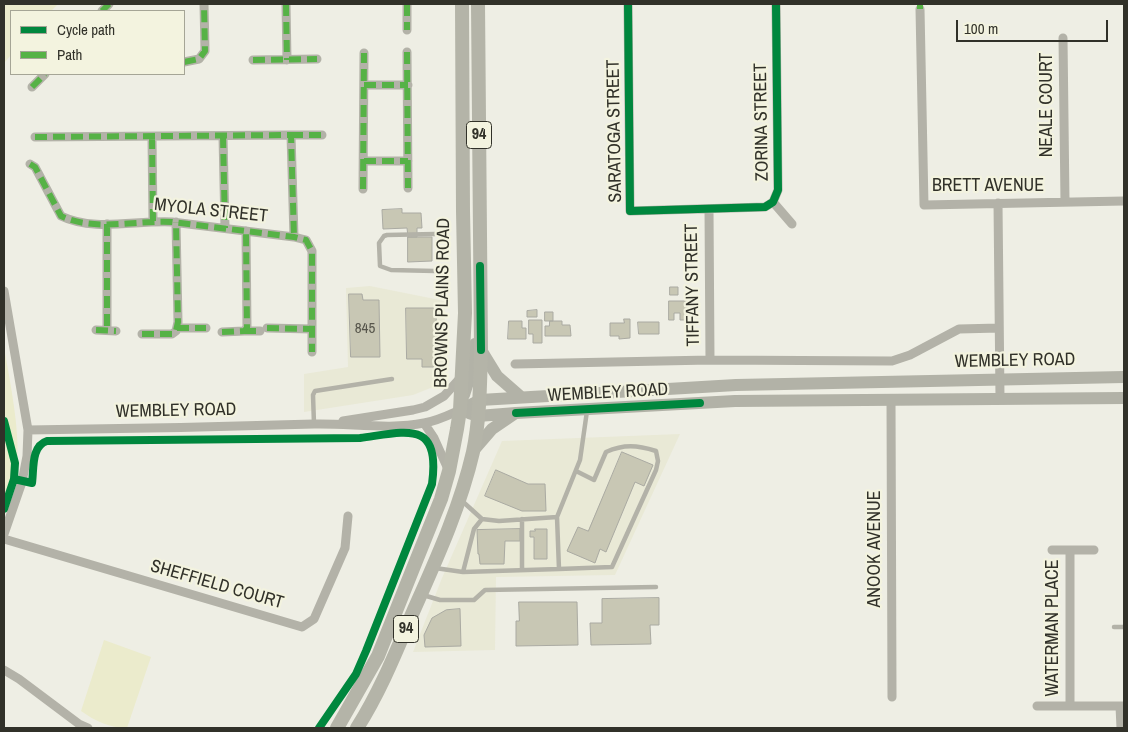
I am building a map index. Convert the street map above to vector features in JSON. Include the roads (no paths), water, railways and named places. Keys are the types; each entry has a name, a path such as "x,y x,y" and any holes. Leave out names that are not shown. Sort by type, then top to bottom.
{"main road":[{"name":"BROWNS PLAINS ROAD","path":"337,728 378,656 440,499 449,471 460,410 466,313 463,211 462,4"},
{"name":"BROWNS PLAINS ROAD","path":"357,728 384,680 433,568 460,499 473,452 480,400 481,350 478,4"},
{"path":"460,410 472,370 475,328 480,312"},
{"path":"481,350 497,376 522,397"},
{"name":"WEMBLEY ROAD","path":"460,410 480,400 736,385 1124,377"},
{"name":"WEMBLEY ROAD","path":"460,410 478,416 735,401 1124,398"},
{"path":"473,452 492,429 516,413"}],"street":[{"path":"185,62 199,59 204,52 204,4"},
{"path":"286,4 287,60"},
{"path":"406,4 407,30"},
{"name":"SARATOGA STREET","path":"628,4 630,211 709,209"},
{"name":"ZORINA STREET","path":"709,209 765,207 773,202 778,190 776,4"},
{"name":"BRETT AVENUE","path":"920,10 924,205 1124,201"},
{"name":"NEALE COURT","path":"1063,38 1064,202"},
{"path":"408,52 408,188"},
{"path":"363,189 364,53"},
{"path":"253,60 316,60"},
{"path":"32,87 44,75"},
{"path":"364,84 408,85"},
{"path":"291,135 294,236 306,240 312,251 312,352"},
{"path":"35,137 322,135"},
{"path":"223,136 225,228"},
{"path":"152,137 153,220"},
{"path":"364,161 408,161"},
{"name":"MYOLA STREET","path":"30,164 35,167 61,216 69,220 107,224 153,220 294,236"},
{"name":"ZORINA STREET","path":"773,202 792,224"},
{"path":"998,204 1000,398"},
{"name":"TIFFANY STREET","path":"709,209 710,360"},
{"path":"142,334 172,334 177,328 176,222"},
{"path":"96,330 112,331 107,224"},
{"path":"244,331 247,328 248,320 246,231"},
{"path":"4,291 28,430 27,456 22,482 4,534"},
{"path":"177,328 206,328"},
{"name":"WEMBLEY ROAD","path":"515,364 710,360 892,361 910,355 959,329 999,328"},
{"path":"222,332 312,329"},
{"name":"WEMBLEY ROAD","path":"318,424 425,407 444,396 462,375"},
{"name":"ANOOK AVENUE","path":"891,400 892,697"},
{"name":"WEMBLEY ROAD","path":"28,430 246,427 318,424 384,426 424,423 460,410"},
{"path":"424,423 434,438 449,471"},
{"name":"SHEFFIELD COURT","path":"4,538 302,627 314,619 345,548 348,516"},
{"name":"WATERMAN PLACE","path":"1052,550 1094,550"},
{"name":"WATERMAN PLACE","path":"1070,550 1070,706"},
{"path":"4,670 19,678 79,724 88,728"},
{"path":"1037,706 1122,706 1121,728"}],"lane":[{"path":"435,234 384,236 380,243 380,266 391,270 435,271"},
{"path":"318,424 313,395 316,391 392,379"},
{"path":"559,569 558,517 583,450 587,409"},
{"path":"433,568 464,572 612,567 656,470 658,461 656,451 640,446 617,447 606,452 594,480 576,471"},
{"path":"460,499 482,519 499,521 558,517"},
{"path":"464,572 474,529 482,519"},
{"path":"522,519 522,570"},
{"path":"421,594 440,600 474,600 485,590 656,587"},
{"path":"1114,628 1124,627"}]}
